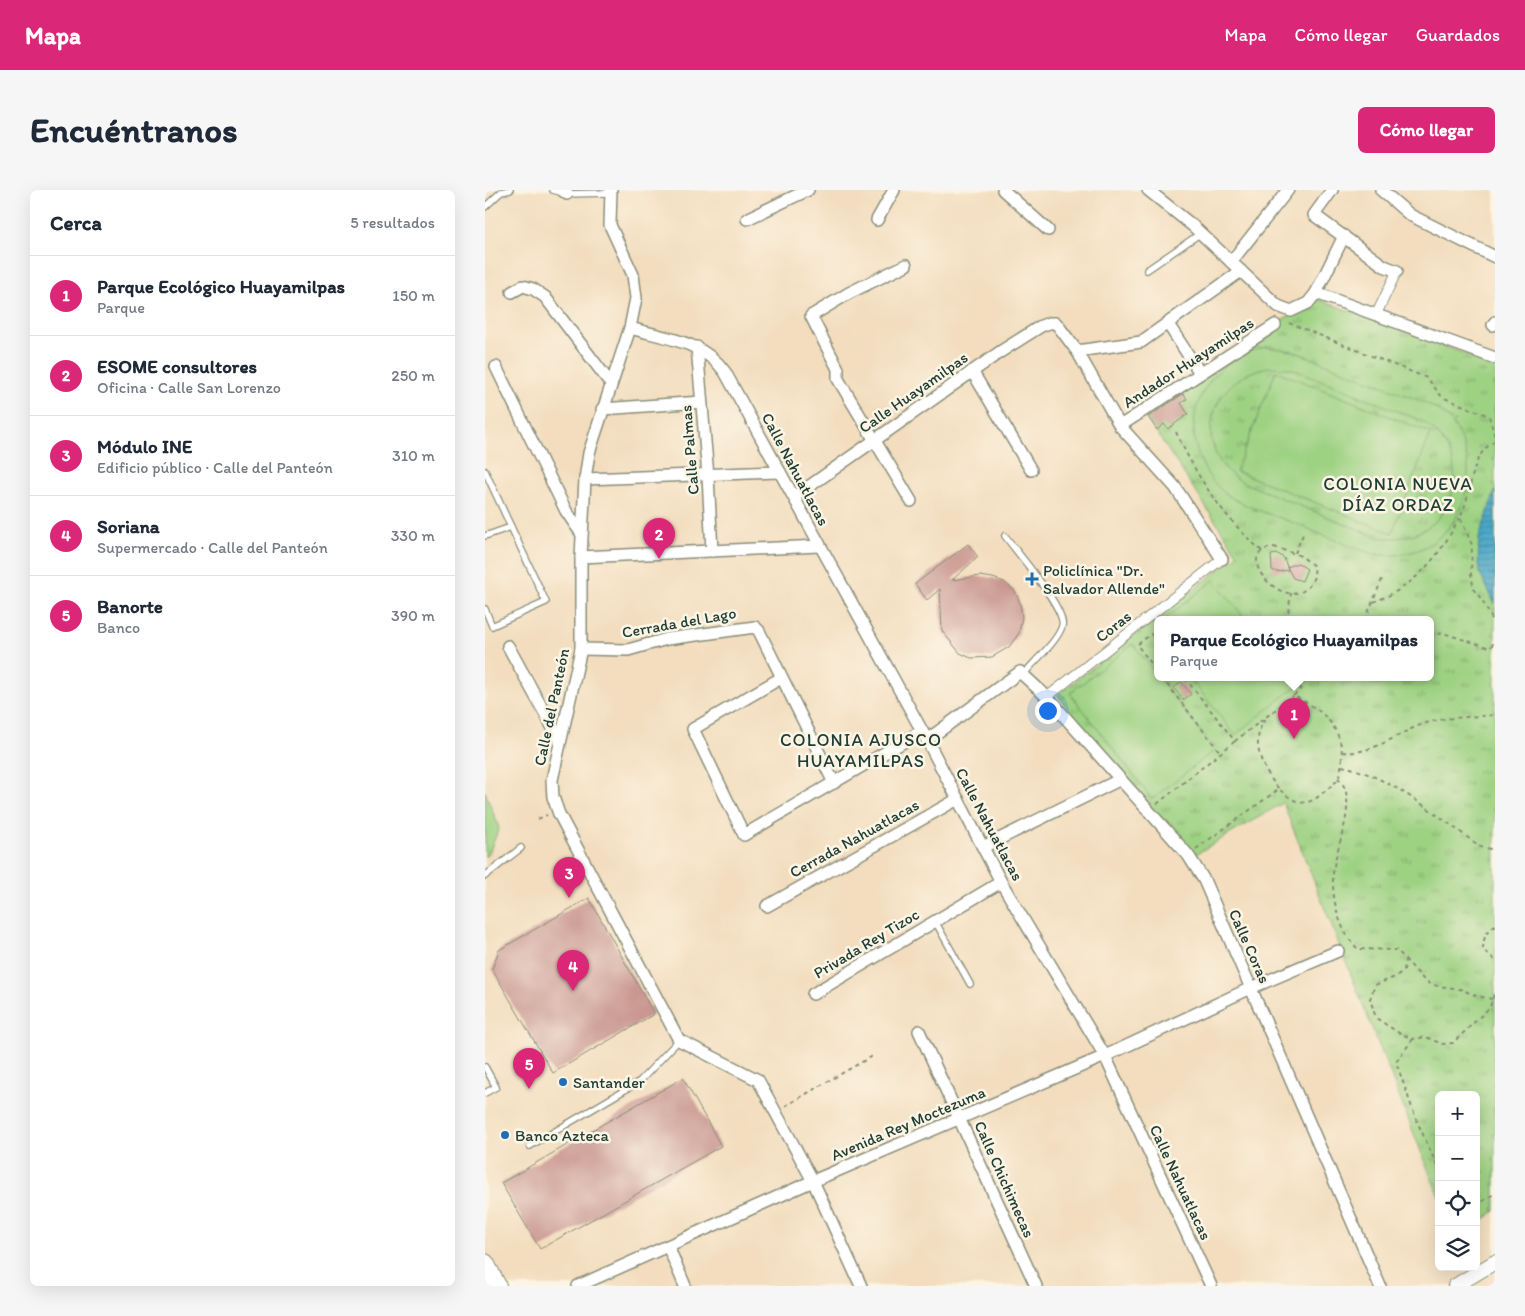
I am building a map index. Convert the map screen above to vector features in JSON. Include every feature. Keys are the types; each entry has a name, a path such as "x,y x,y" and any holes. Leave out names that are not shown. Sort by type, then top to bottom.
{"main road":[{"path":"485,1263 497,1286"}],"street":[{"path":"747,219 808,190"},
{"path":"877,220 894,190"},
{"path":"1003,190 1048,230"},
{"path":"1148,190 1201,233 1288,314 1308,304 1316,293 1344,236"},
{"path":"1231,262 1288,190"},
{"path":"1332,190 1314,215 1384,266 1397,272 1376,315"},
{"path":"1381,190 1410,215 1495,257"},
{"name":"Calle del Panteón","path":"611,192 610,225 633,274 636,298 630,328 589,453 581,533 581,649 559,739 552,780 553,797 559,814 679,1040"},
{"path":"905,264 849,293 811,316 838,369 838,379 911,501"},
{"path":"1222,560 1175,487 1119,426 1077,350 1141,342 1241,271"},
{"path":"512,292 523,286 533,289 545,297 611,384"},
{"path":"1316,293 1495,358"},
{"name":"Calle Huayamilpas","path":"794,497 972,371 1041,326 1049,322 1056,324 1077,350"},
{"path":"1167,324 1200,373"},
{"name":"Andador Huayamilpas","path":"1119,426 1275,324"},
{"name":"Calle Nahuatlacas","path":"630,328 697,347 715,358 725,372 819,546 925,735 1001,882 1105,1056 1211,1286"},
{"name":"Calle Palmas","path":"697,347 708,476 712,551"},
{"path":"496,367 566,511 581,533"},
{"path":"972,371 1031,470"},
{"path":"602,409 701,402"},
{"path":"585,479 780,472"},
{"path":"581,557 819,546"},
{"name":"Coras","path":"1047,697 1222,560"},
{"name":"Cerrada del Lago","path":"581,649 628,650 667,639 755,627 759,631 834,783"},
{"path":"508,646 559,739"},
{"path":"781,678 693,729 744,835 834,783 925,735 1019,674"},
{"name":"Calle Coras","path":"1019,674 1047,697 1119,780 1188,855 1204,880 1380,1286"},
{"path":"983,847 1119,780"},
{"name":"Cerrada Nahuatlacas","path":"767,906 958,799"},
{"name":"Privada Rey Tizoc","path":"813,994 1001,882"},
{"name":"Avenida Rey Moctezuma","path":"578,1286 813,1181 1105,1056 1338,950"},
{"name":"Calle Chichimecas","path":"919,1031 1035,1286"},
{"path":"679,1040 758,1080 813,1181 861,1286"},
{"path":"668,1246 685,1286"},
{"path":"1455,1286 1495,1262"}],"lane":[{"path":"485,207 501,192 510,190"},
{"path":"553,190 565,192 611,192"},
{"path":"1147,270 1201,233"},
{"path":"485,471 546,602 492,626 485,609"},
{"path":"485,536 511,527"},
{"path":"1005,536 1038,578 1062,615 1063,624 1059,633 1019,674"},
{"path":"485,876 521,848"},
{"name":"Privada Rey Tizoc","path":"935,921 969,984"},
{"path":"530,1146 640,1081 679,1040"},
{"path":"485,1067 496,1087 485,1093"}],"path":[{"path":"1288,314 1288,322 1427,378 1442,397 1489,416 1495,437"},
{"path":"1176,432 1187,456 1216,503 1262,551"},
{"path":"1373,602 1397,591 1436,558 1468,503 1477,459 1485,447 1495,441"},
{"path":"1460,517 1472,545 1471,574 1473,590 1483,600 1495,624"},
{"path":"1295,554 1305,532"},
{"path":"1274,547 1295,554 1314,566 1313,581 1308,588 1297,593 1291,593 1272,586 1257,570 1257,561 1262,551 1274,547"},
{"path":"1367,616 1383,577"},
{"path":"1288,616 1291,593"},
{"path":"1434,635 1443,633 1490,648 1495,641"},
{"path":"1154,638 1151,634 1137,645 1154,667"},
{"path":"1165,681 1220,752"},
{"path":"1187,681 1235,740"},
{"path":"1155,805 1293,696 1304,681"},
{"path":"1270,713 1259,728 1258,752 1263,765 1279,789 1291,800 1301,803 1309,802 1338,778 1342,766 1343,752 1337,732 1329,720 1313,705 1293,696"},
{"path":"1343,752 1353,753 1369,749 1426,723 1495,715"},
{"path":"1342,766 1366,772 1390,785 1481,847 1495,850"},
{"path":"1338,778 1347,789 1348,803 1333,874 1336,911 1349,940 1358,950 1397,950 1424,980 1432,985 1461,989 1477,996 1493,999"},
{"path":"1188,855 1279,789"},
{"path":"1495,925 1487,932 1483,941 1483,950 1495,960"},
{"path":"1405,959 1404,970 1395,977 1375,985 1370,999 1376,1018 1399,1033 1413,1038 1426,1037 1442,1044 1453,1043 1495,1003"},
{"path":"1490,1007 1495,991"},
{"path":"1413,1038 1396,1062 1416,1119 1435,1161"},
{"path":"775,1112 874,1055"},
{"path":"1480,1203 1495,1193"}],"green space":[{"path":"1315,298 1495,365 1495,1211 1480,1222 1480,1091 1435,1091 1435,1187 1283,803 1196,854 1128,783 1057,695 1154,620 1154,681 1434,681 1434,616 1159,616 1238,555 1144,414"},
{"path":"1267,347 1293,351 1420,401 1443,413 1449,419 1462,442 1468,466 1466,491 1458,513 1445,532 1426,547 1402,554 1374,554 1245,505 1218,487 1209,476 1197,450 1194,421 1197,407 1202,394 1221,369 1237,357 1256,349","holes":["1269,367 1291,368 1422,421 1441,439 1452,459 1454,479 1450,499 1439,517 1423,530 1402,537 1377,537 1249,485 1230,473 1217,457 1212,439 1212,420 1218,402 1230,386 1247,374"]},
{"path":"1276,371 1431,433 1392,533 1236,471"},
{"path":"1214,580 1243,616 1168,616"},
{"path":"1133,644 1154,671 1154,681 1162,681 1215,750 1152,799 1070,693"},
{"path":"1192,681 1293,681 1297,686 1235,735"},
{"path":"485,791 499,828 489,853 485,857"}],"water":[{"path":"1495,491 1495,604 1480,574 1478,564 1479,538"}],"building":[{"path":"1183,394 1187,399 1181,403 1188,414 1168,429 1164,424 1157,430 1148,417"},
{"path":"968,544 978,557 952,580 980,576 993,578 1004,582 1015,591 1020,603 1022,617 1019,633 1009,647 992,657 971,658 960,653 942,631 940,589 927,600 915,584"},
{"path":"1278,554 1284,558 1288,570 1277,572 1272,570 1271,555"},
{"path":"1298,563 1307,569 1302,581 1293,578 1287,567"},
{"path":"1181,682 1191,694 1183,700 1174,688"},
{"path":"589,898 654,1014 553,1073 492,969 499,950"},
{"path":"683,1078 721,1146 540,1249 501,1183"}],"place":[{"name":"ESOME consultores","path":"659,559"},
{"name":"Policlínica \"Dr. Salvador Allende\"","path":"1032,579"},
{"name":"Parque Ecológico Huayamilpas","path":"1294,739"},
{"name":"Módulo INE","path":"569,898"},
{"name":"Soriana","path":"573,991"},
{"name":"Santander","path":"563,1082"},
{"name":"Banorte","path":"529,1089"},
{"name":"Banco Azteca","path":"505,1135"}],"district":[{"name":"COLONIA NUEVA DÍAZ ORDAZ","path":"1398,494"},
{"name":"COLONIA AJUSCO HUAYAMILPAS","path":"861,750"}]}
